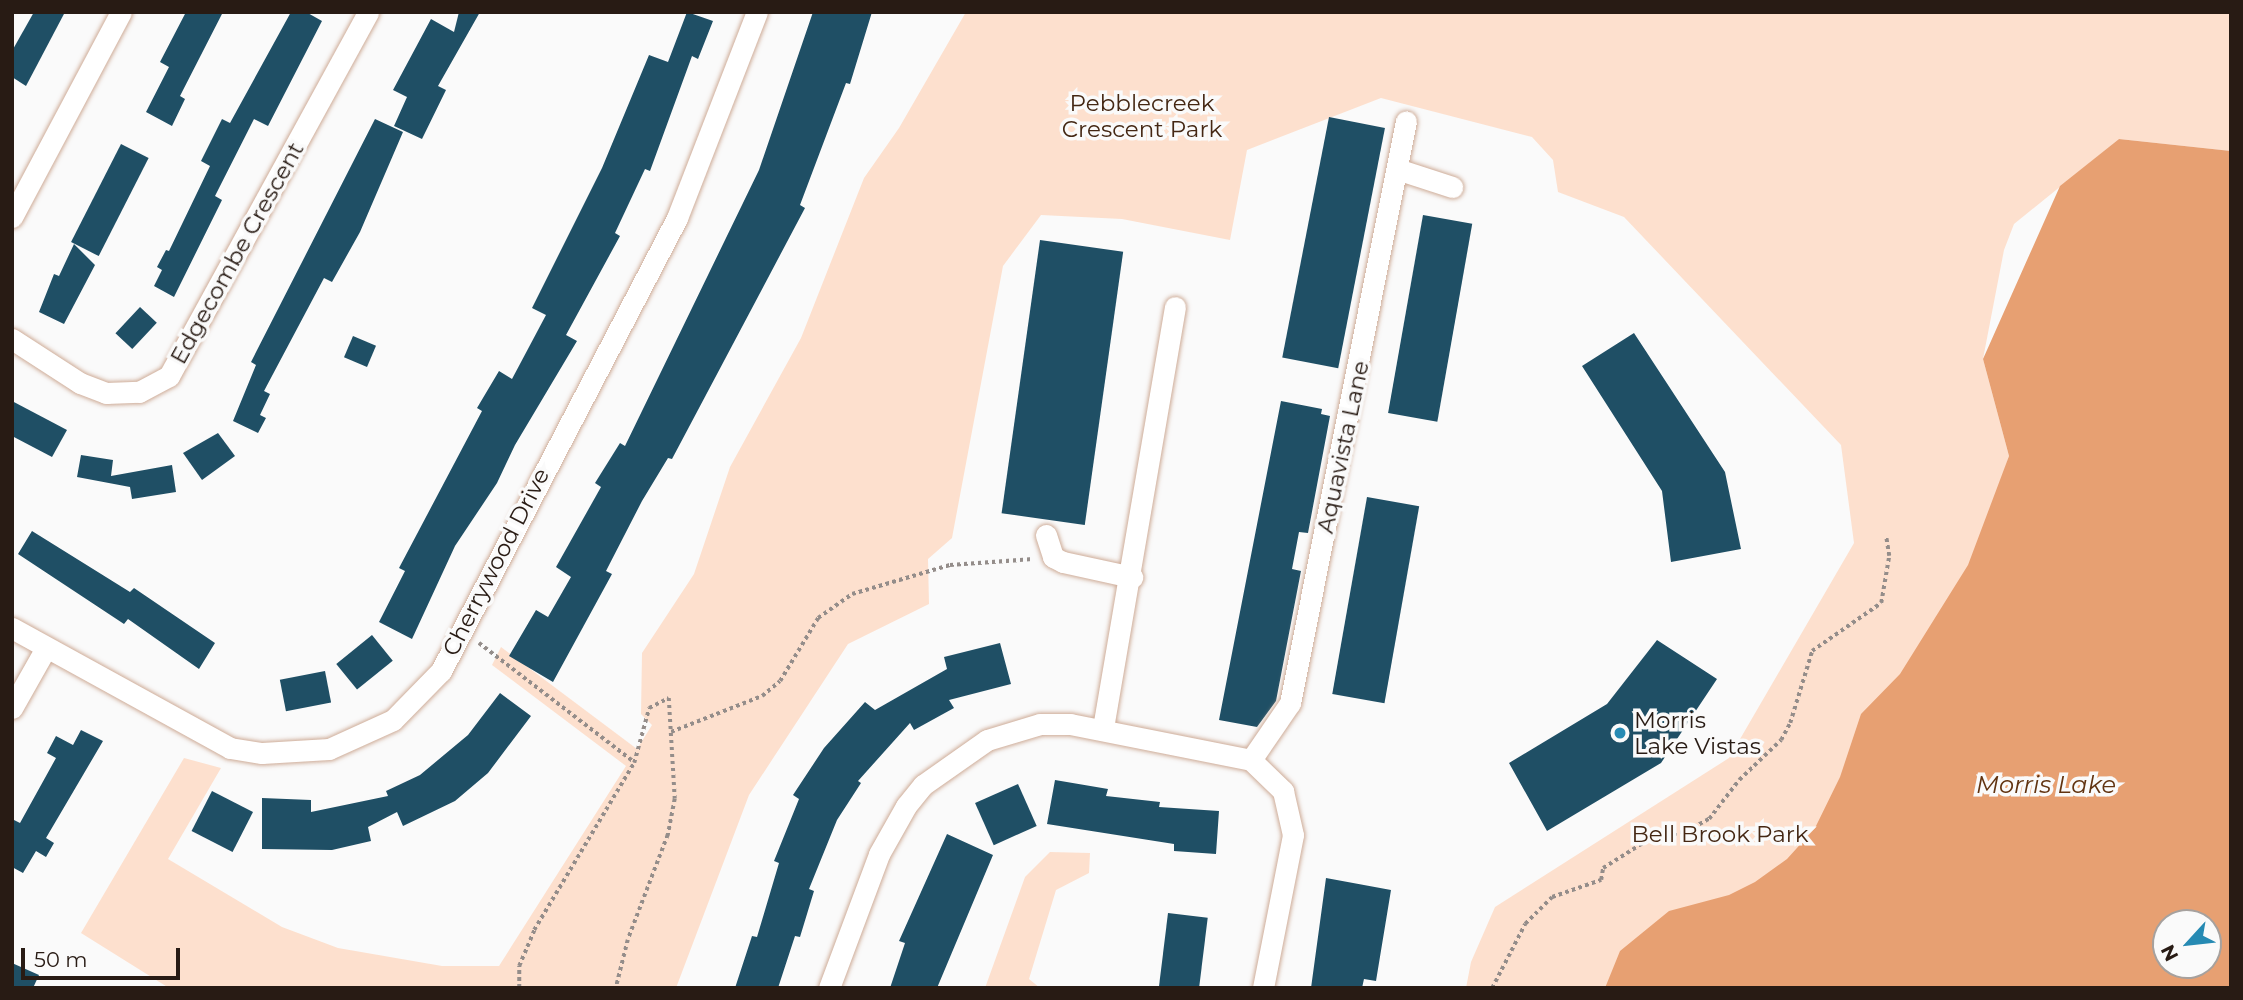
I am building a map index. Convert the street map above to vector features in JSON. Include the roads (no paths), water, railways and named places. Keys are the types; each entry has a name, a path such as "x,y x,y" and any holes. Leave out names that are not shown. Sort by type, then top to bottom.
{"street":[{"path":"12,217 121,12"},
{"name":"Edgecombe Crescent","path":"12,339 80,383 106,393 139,392 169,376 368,12"},
{"name":"Cherrywood Drive","path":"12,628 230,748 293,753 329,749 393,720 441,671 677,218 757,12"},
{"name":"Aquavista Lane","path":"1251,760 1290,703 1400,170 1406,121"},
{"path":"1400,170 1452,187"},
{"path":"1103,728 1132,577 1175,307"},
{"path":"1046,535 1053,557 1076,566 1132,577"},
{"path":"12,708 46,648"},
{"path":"829,988 883,846 923,785 966,752 1010,732 1040,724 1103,728 1251,760 1283,791 1293,835 1263,988"}],"water":[{"name":"Morris Lake","path":"2119,139 2231,151 2231,988 1605,988 1620,951 1669,911 1729,895 1755,882 1787,859 1815,828 1840,777 1861,714 1900,674 1968,565 2009,456 1983,359 2060,186"}],"place":[{"name":"Morris Lake Vistas","path":"1620,733"}],"park label":[{"name":"Pebblecreek Crescent Park","path":"1142,116"},
{"name":"Bell Brook Park","path":"1720,834"}]}
